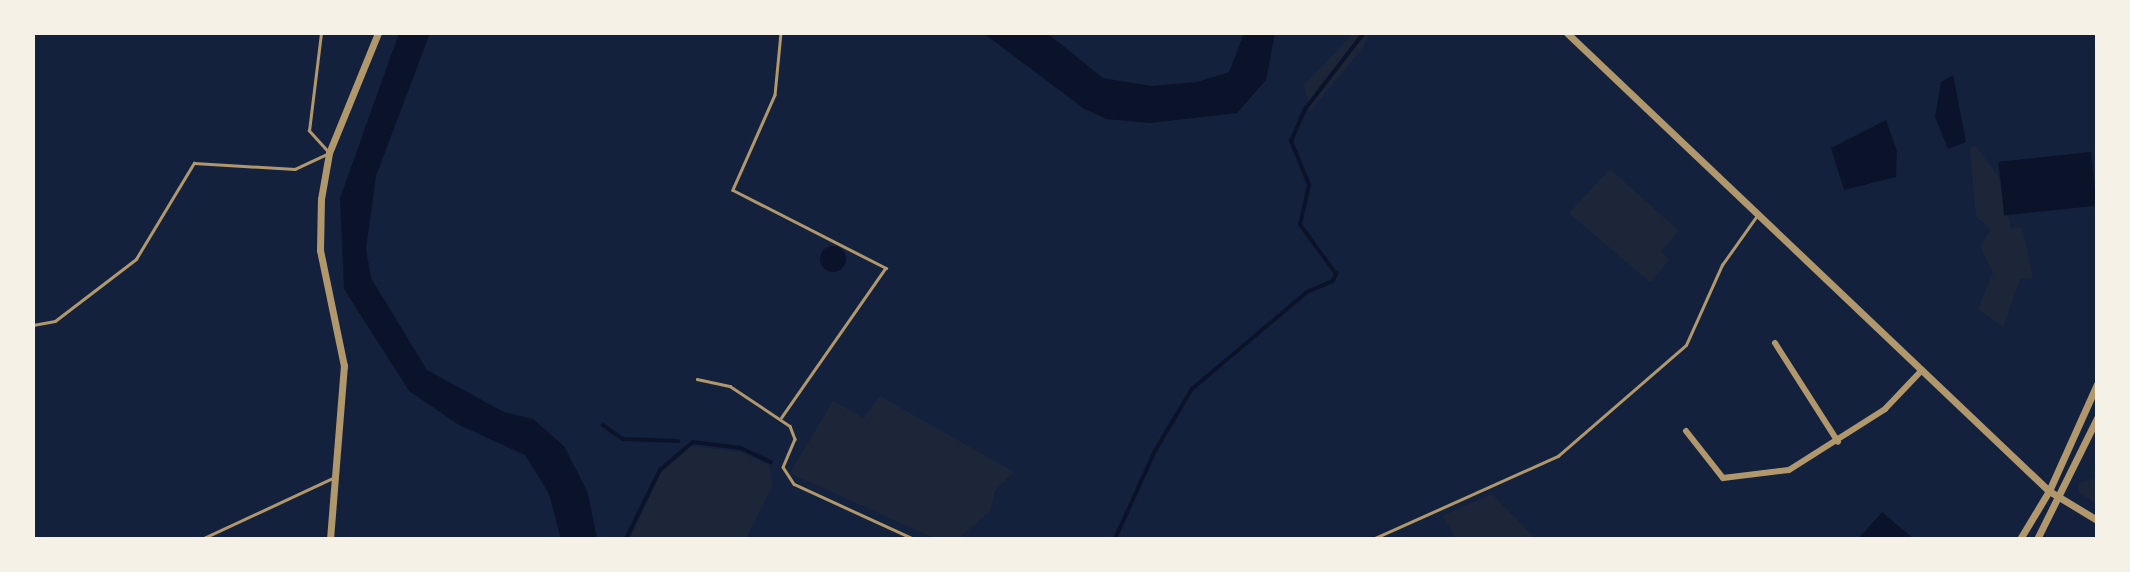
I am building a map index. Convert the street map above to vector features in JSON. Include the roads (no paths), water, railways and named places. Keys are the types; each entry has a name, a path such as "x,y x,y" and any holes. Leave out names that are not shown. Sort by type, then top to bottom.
{"street":[{"path":"330,539 338,477 343,339 320,250 329,153 378,33"},
{"path":"1567,33 2049,491 2061,501 2097,520"},
{"path":"1775,343 1838,442"},
{"path":"1686,431 1723,478 1789,470 1838,442 1885,409 1922,370"},
{"path":"2020,539 2049,491 2097,384"},
{"path":"2038,539 2061,501 2097,418"}],"lane":[{"path":"33,325 55,321 136,259 194,163 295,169 329,153 309,131 321,33"},
{"path":"781,33 775,95 733,190 886,268 782,417"},
{"path":"1373,539 1558,456 1686,345 1723,265 1758,214"},
{"path":"697,379 730,386 782,417 796,433 785,477 914,539"},
{"path":"202,539 338,477"}],"waterway":[{"path":"1115,539 1155,451 1192,389 1307,292 1333,281 1336,274 1300,225 1309,185 1291,141 1306,108 1364,33"},
{"path":"603,425 623,439 678,441"},
{"path":"626,539 660,470 693,442 741,448 771,462"}]}
